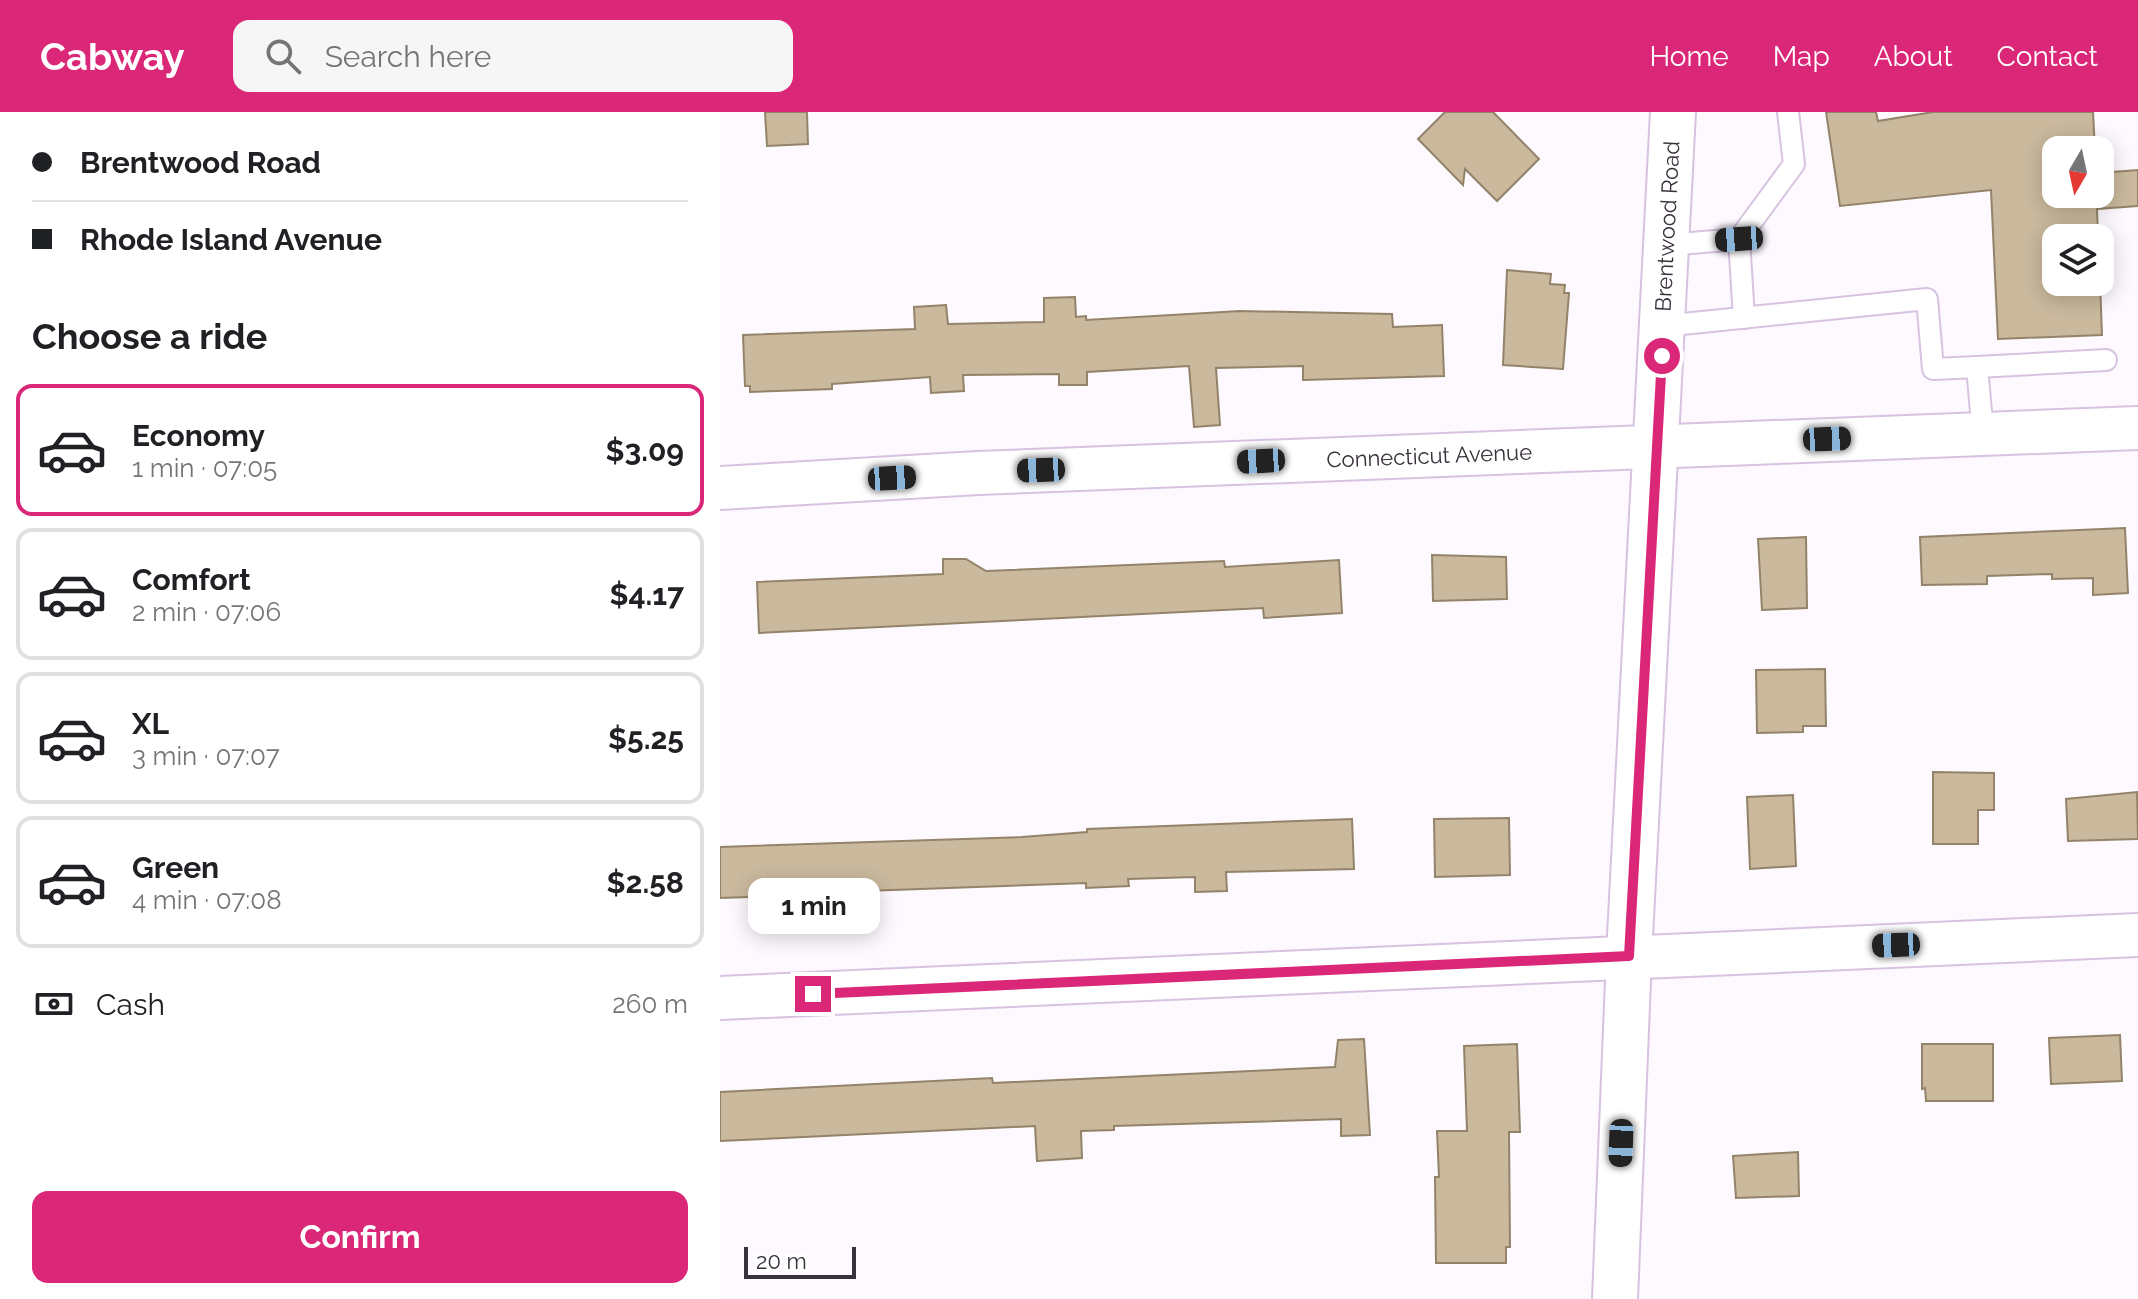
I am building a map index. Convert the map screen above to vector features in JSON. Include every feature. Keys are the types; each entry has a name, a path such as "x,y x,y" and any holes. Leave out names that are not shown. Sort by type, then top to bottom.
{"street":[{"name":"Brentwood Road","path":"1615,1299 1629,956 1673,112"},
{"name":"Connecticut Avenue","path":"720,488 993,472 1658,444 2138,428"},
{"path":"720,998 2138,935"}],"lane":[{"path":"1744,318 1739,239 1794,164 1788,112"},
{"path":"1667,245 1739,239"},
{"path":"1663,326 1927,299 1933,369 2106,360"},
{"path":"1977,367 1983,434"}],"building":[{"path":"765,112 807,112 808,144 767,146"},
{"path":"1445,112 1493,112 1539,159 1497,201 1465,169 1463,185 1418,139"},
{"path":"1826,112 1876,112 1878,121 1933,112 2093,112 2094,136 2042,136 2042,208 2111,208 2097,209 2098,224 2042,224 2042,296 2101,296 2102,335 1998,339 1991,190 1840,206"},
{"path":"2138,170 2138,206 2114,208 2114,172"},
{"path":"1507,270 1551,274 1550,284 1565,285 1564,293 1569,293 1563,369 1503,365"},
{"path":"1075,297 1076,317 1086,316 1086,320 1240,311 1392,314 1393,327 1442,325 1444,376 1303,380 1303,366 1216,368 1220,425 1194,427 1189,366 1087,372 1087,385 1059,385 1059,374 963,375 964,391 931,393 930,377 832,384 832,389 750,392 750,386 745,386 743,335 915,329 914,307 946,305 948,324 1044,322 1044,298"},
{"path":"2125,528 2128,593 2093,595 2093,578 2052,579 2052,574 1987,576 1987,584 1922,585 1920,537"},
{"path":"1806,537 1807,608 1762,610 1758,539"},
{"path":"1432,555 1506,557 1507,599 1433,601"},
{"path":"943,559 966,559 986,571 1224,561 1225,567 1339,560 1342,613 1264,618 1263,608 759,633 757,582 943,574"},
{"path":"1825,669 1826,726 1803,726 1803,732 1757,733 1756,670"},
{"path":"1933,772 1994,773 1994,810 1978,810 1978,844 1933,844"},
{"path":"2137,792 2138,839 2068,841 2066,799"},
{"path":"1793,795 1796,866 1750,869 1747,797"},
{"path":"1509,818 1510,875 1435,877 1434,819"},
{"path":"1352,819 1354,869 1226,872 1227,891 1195,892 1195,877 1128,879 1129,886 1086,888 1086,883 865,891 865,908 838,909 837,899 814,900 813,895 720,898 720,847 1022,837 1087,832 1087,829"},
{"path":"2120,1035 2122,1081 2051,1084 2049,1038"},
{"path":"1364,1039 1370,1135 1341,1136 1341,1119 1114,1126 1114,1130 1081,1131 1082,1158 1037,1161 1035,1126 720,1141 720,1092 992,1078 993,1083 1335,1067 1338,1040"},
{"path":"1517,1044 1520,1132 1509,1132 1510,1247 1506,1247 1506,1263 1436,1263 1437,1131 1467,1131 1464,1046"},
{"path":"1922,1044 1993,1044 1993,1101 1926,1101 1925,1088 1922,1089"},
{"path":"1798,1152 1799,1196 1736,1198 1733,1156"}],"route":[{"path":"813,994 1629,956 1662,356"}]}
